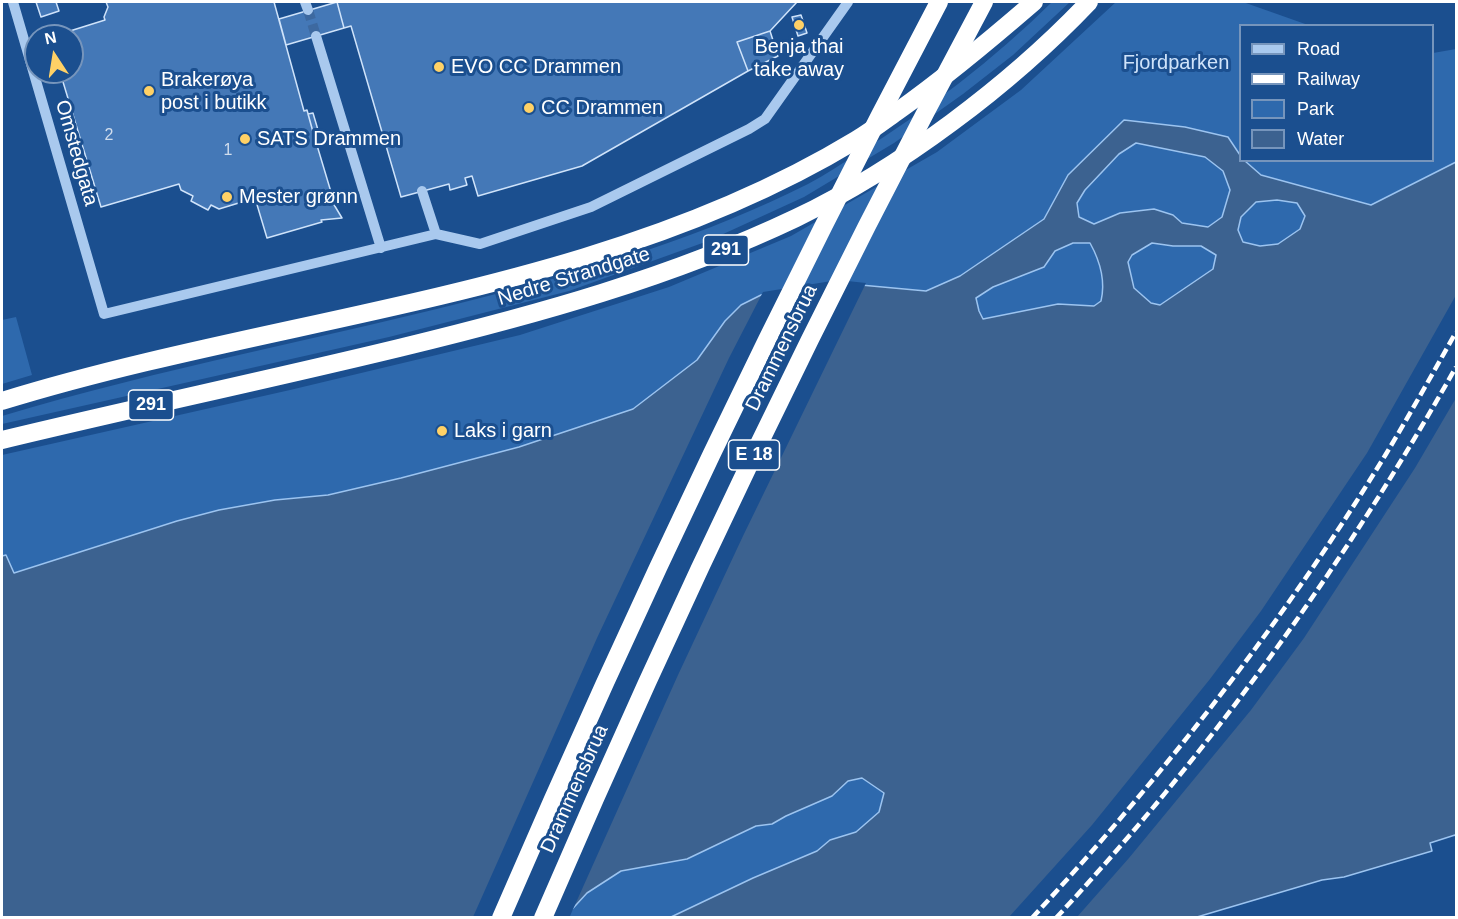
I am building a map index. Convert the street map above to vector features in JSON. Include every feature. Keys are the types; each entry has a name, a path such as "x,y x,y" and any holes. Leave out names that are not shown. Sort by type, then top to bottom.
{"highway":[{"name":"Drammensbrua","path":"501,918 621,646 750,373 939,2"},
{"name":"Drammensbrua","path":"543,918 650,676 736,493 885,192 984,2"},
{"name":"Nedre Strandgate","path":"2,400 103,372 480,285 656,235 783,180 857,140 980,49 1034,2"},
{"name":"Nedre Strandgate","path":"2,440 491,326 587,299 668,272 734,246 799,216 868,179 932,136 1053,39 1089,2"}],"street":[{"name":"Omstedgata","path":"13,2 104,314 381,248"},
{"path":"316,36 381,248 436,234 480,244 580,210 749,129 765,119 848,2"},
{"path":"423,191 436,234"}],"green space":[{"path":"1052,2 1070,2 1013,55 894,143 804,197 708,241 569,291 389,337 2,424 2,416 122,383 427,311 570,274 651,249 731,219 814,181 909,120 983,64"},
{"name":"Fjordparken","path":"1116,2 1243,2 1305,24 1239,24 1239,154 1228,137 1185,127 1124,120 1068,175 1044,219 960,276 926,291 900,290 725,321 697,360 633,409 519,447 328,495 219,510 13,573 6,555 2,556 2,455 520,335 669,287 791,236 937,152 1021,90"},
{"path":"1456,49 1456,162 1371,205 1261,175 1246,162 1434,162 1434,53"},
{"path":"1136,143 1205,157 1223,171 1230,190 1222,217 1208,227 1182,223 1173,215 1154,209 1120,213 1094,224 1079,217 1077,203 1085,190 1119,154"},
{"path":"1277,200 1297,203 1305,216 1300,229 1278,244 1260,246 1243,242 1238,230 1241,217 1256,202"},
{"path":"1073,243 1090,243 1094,250 1102,278 1101,301 1094,306 1058,304 983,319 976,298 993,287 1044,267 1055,251"},
{"path":"1152,243 1201,246 1216,254 1213,269 1160,305 1151,303 1135,288 1128,262 1132,255"},
{"path":"16,317 32,375 2,384 2,320"},
{"path":"862,778 884,793 879,812 856,832 830,840 817,851 671,917 565,918 587,893 621,871 687,859 756,826 772,824 832,796 848,781"}],"water":[{"path":"1124,120 1185,127 1228,137 1239,154 1239,162 1246,162 1261,175 1371,205 1456,162 1456,837 1455,835 1430,843 1432,851 1344,877 1322,880 1197,917 671,917 817,851 830,840 856,832 879,812 884,793 862,778 848,781 832,796 772,824 756,826 687,859 621,871 587,893 565,917 2,917 2,556 6,555 14,573 177,521 219,510 275,500 328,495 519,447 633,409 697,360 725,321 741,305 761,295 839,283 926,291 960,276 1044,219 1068,175","holes":["1136,143 1205,157 1223,171 1230,190 1222,217 1208,227 1182,223 1173,215 1154,209 1120,213 1094,224 1079,217 1077,203 1085,190 1119,154","1277,200 1297,203 1305,216 1300,229 1278,244 1260,246 1243,242 1238,230 1241,217 1256,202","1073,243 1090,243 1097,257 1103,286 1101,301 1094,306 1058,304 983,319 976,298 993,287 1044,267 1055,251","1152,243 1201,246 1216,255 1213,269 1160,305 1151,303 1134,288 1128,262 1132,255"]}],"pier":[{"path":"838,280 866,283 743,536 569,918 473,917 597,638 729,358 763,292"},
{"path":"1456,295 1456,398 1415,468 1304,638 1251,710 1129,858 1077,917 1009,917 1092,825 1210,679 1261,611 1367,453"}],"building":[{"path":"36,2 56,2 59,11 41,17"},
{"path":"106,2 274,2 304,111 307,110 333,203 342,218 321,220 322,222 267,238 255,198 219,209 211,205 208,210 191,201 193,196 181,190 179,184 101,207 64,84 84,84 84,27 105,20 108,7"},
{"name":"CC Drammen","path":"337,2 797,2 770,31 737,42 748,71 582,166 478,196 472,176 465,178 467,185 450,190 449,184 401,197 351,26 344,28"},
{"path":"337,2 344,28 286,45 279,19"},
{"name":"Benja thai take away","path":"801,15 807,33 798,36 792,17"},
{"path":"770,31 778,56 748,71 737,42"},
{"path":"313,113 318,130 313,132 308,114"}],"tunnel":[{"path":"308,10 316,36"}],"railway":[{"path":"1032,918 1129,809 1221,695 1264,636 1347,516 1395,439 1456,332"},
{"path":"1056,918 1168,789 1272,654 1322,584 1368,513 1456,367"}],"place":[{"name":"Benja thai take away","path":"799,25"},
{"name":"EVO CC Drammen","path":"439,67"},
{"name":"Brakerøya post i butikk","path":"149,91"},
{"name":"CC Drammen","path":"529,108"},
{"name":"SATS Drammen","path":"245,139"},
{"name":"Mester grønn","path":"227,197"},
{"name":"Laks i garn","path":"442,431"}]}
